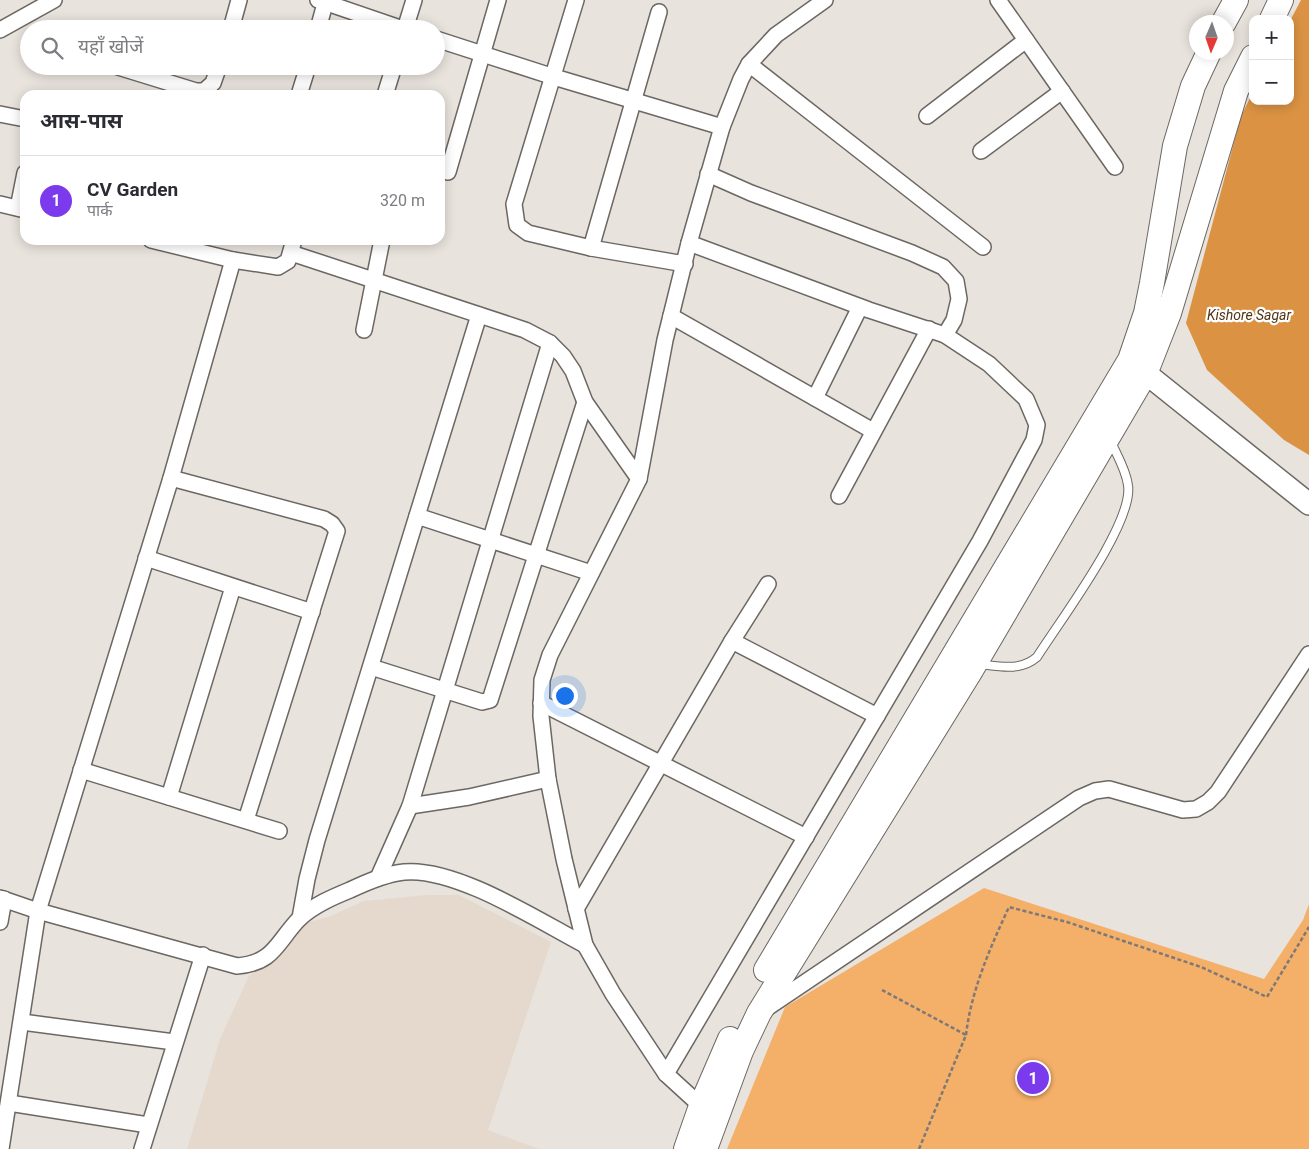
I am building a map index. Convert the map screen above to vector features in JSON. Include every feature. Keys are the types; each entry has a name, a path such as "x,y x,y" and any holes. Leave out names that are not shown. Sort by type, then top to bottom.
{"main road":[{"path":"1228,15 1236,0"},
{"path":"1274,15 1281,0"},
{"path":"686,1149 741,1051 759,1013 974,664 1108,435 1138,367 1175,146 1194,86 1205,60"},
{"path":"705,1149 709,1109 746,1002 1138,367 1169,313 1236,90 1251,60"}],"street":[{"path":"0,30 54,0"},
{"path":"233,20 239,0"},
{"path":"407,20 414,0"},
{"path":"448,172 484,54 498,0"},
{"path":"576,0 514,204 514,217 517,225 528,233 591,248 685,264"},
{"path":"709,1109 666,1074 613,994 585,945 548,779 541,703 542,680 550,655 639,479 671,316 689,243 722,127 749,64 776,34 825,0"},
{"path":"998,0 1115,167"},
{"path":"320,20 323,1 378,20"},
{"path":"591,248 659,12"},
{"path":"927,116 1026,40"},
{"path":"445,42 554,77 722,127"},
{"path":"749,64 984,247"},
{"path":"144,75 193,90"},
{"path":"205,90 213,83 216,75"},
{"path":"301,90 305,75"},
{"path":"387,90 391,75"},
{"path":"981,151 1062,91"},
{"path":"0,114 20,118"},
{"path":"708,174 751,193 912,253 943,268 956,281 958,299 954,320 945,335"},
{"path":"0,204 20,209"},
{"path":"666,1074 980,541 1034,440 1036,432 1035,419 1026,398 989,364 945,335 689,243"},
{"path":"172,245 233,260 278,267 288,261 293,247 373,281 525,330 550,343 573,371 585,402 639,479"},
{"path":"364,330 381,245"},
{"path":"1,1149 38,911 171,478 233,260"},
{"path":"815,398 860,306"},
{"path":"300,918 317,840 479,315"},
{"path":"671,316 873,431"},
{"path":"839,496 929,329"},
{"path":"378,878 410,806 550,343"},
{"path":"1138,367 1309,504"},
{"path":"371,667 482,702 490,700 585,402"},
{"path":"171,478 324,519 332,524 337,531 335,543 246,820"},
{"path":"417,516 591,573"},
{"path":"146,558 312,612"},
{"path":"576,909 732,641 768,584"},
{"path":"169,797 233,587"},
{"path":"732,641 878,716"},
{"path":"759,1013 1079,798 1095,791 1108,789 1183,810 1196,809 1208,802 1218,792 1264,726 1309,654"},
{"path":"541,703 806,838"},
{"path":"81,770 279,830"},
{"path":"410,806 469,797 548,779"},
{"path":"0,922 2,899 38,911 203,955 237,966 254,964 272,953 300,918 315,906 378,878 404,872 456,880 585,945"},
{"path":"142,1149 174,1042 203,955"},
{"path":"22,1022 174,1042"},
{"path":"9,1104 148,1125"}],"lane":[{"path":"974,664 1009,668 1028,664 1037,657 1110,542 1126,510 1128,486 1108,435"}],"path":[{"path":"919,1149 966,1036 969,1013 991,947 1009,907 1067,922 1201,967 1268,996 1309,927"},
{"path":"882,990 966,1036"}],"shaded area":[{"path":"984,888 1264,979 1303,920 1309,904 1309,1149 727,1149 785,1007"},
{"path":"427,895 459,895 551,942 488,1130 539,1149 187,1149 220,1039 249,976 266,963 305,923 331,916 364,901"}],"water":[{"name":"Kishore Sagar","path":"1301,0 1309,0 1309,455 1284,440 1207,370 1186,323 1241,116 1249,100 1249,105 1294,105 1293,15"}],"place":[{"name":"CV Garden","path":"1033,1078"}]}
